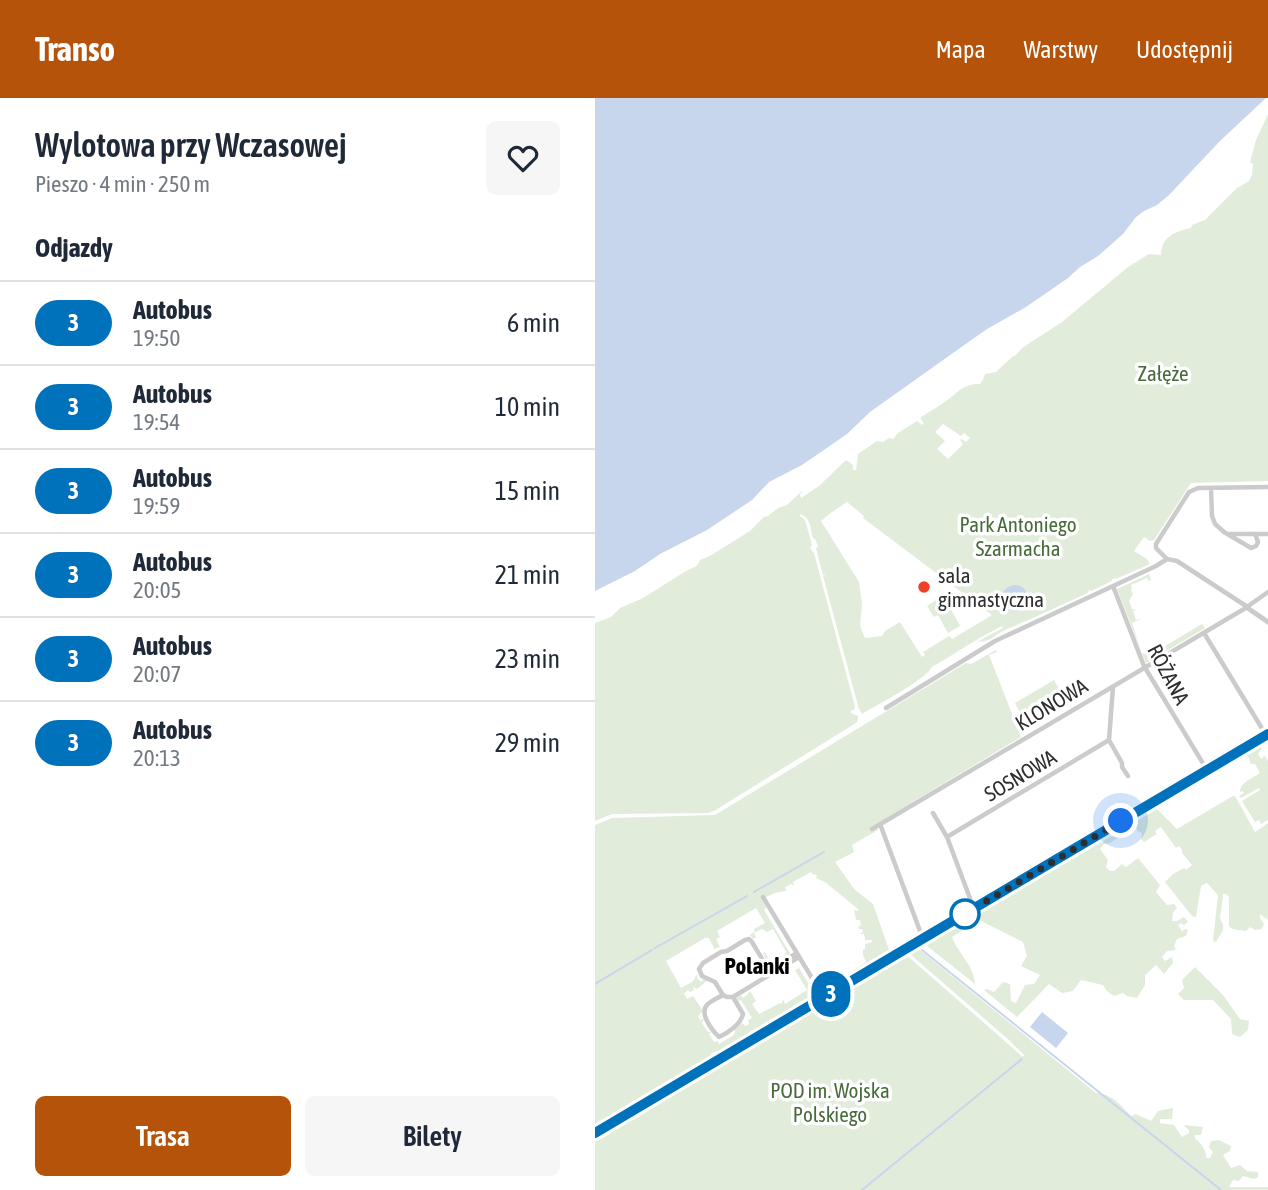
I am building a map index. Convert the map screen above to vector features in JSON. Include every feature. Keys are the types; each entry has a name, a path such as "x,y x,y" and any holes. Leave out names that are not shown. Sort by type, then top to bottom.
{"street":[{"path":"1268,486 1196,488 1191,491 1157,541 1156,548 1167,559 1178,561 1268,622"},
{"path":"1211,488 1213,519 1217,526 1251,548 1268,535"},
{"path":"1228,534 1268,535"},
{"path":"1244,544 1243,538 1247,534"},
{"path":"1254,534 1258,539 1255,546"},
{"path":"886,708 997,640 1114,587 1167,559"},
{"name":"RÓŻANA","path":"1114,587 1145,668 1207,770"},
{"name":"KLONOWA","path":"871,829 1204,633 1268,592"},
{"path":"595,1133 1267,734 1204,633"},
{"path":"1113,687 1109,740 1128,776"},
{"name":"SOSNOWA","path":"947,837 1109,740"},
{"path":"933,813 947,837 974,909"},
{"path":"880,824 923,939"},
{"path":"763,897 824,998"},
{"path":"771,974 749,939 716,955 701,965 699,972 715,982 723,995 733,997 786,965 789,958 798,955"},
{"path":"723,995 707,1004 704,1009 706,1018 719,1037 742,1020 743,1014 733,997"}],"green space":[{"path":"1268,114 1268,481 1191,483 1154,540 1150,541 1144,537 1134,551 1150,564 1112,579 990,639 978,642 1003,628 1002,626 932,667 911,685 862,714 823,576 827,574 823,575 816,548 818,546 809,523 800,514 805,520 812,545 810,548 814,553 855,707 851,713 858,716 856,723 714,811 612,814 595,821 595,623 611,617 620,608 643,598 696,566 700,560 750,531 764,517 787,505 803,490 801,498 819,486 846,460 853,465 853,470 856,470 858,454 877,441 893,439 917,421 922,425 924,423 921,417 963,388 980,384 985,374 996,372 1022,348 1062,322 1128,267 1149,254 1161,255 1166,239 1205,220 1237,188 1249,181 1253,164 1250,162 1256,140","holes":["943,424 961,436 964,433 970,438 966,442 960,440 963,444 948,459 937,449 945,441 935,432","847,502 864,516 863,518 992,615 952,639 949,636 923,652 925,655 922,657 900,622 885,631 882,636 865,638 860,626 862,604 859,582 821,521"]},
{"path":"1149,574 1151,580 1147,578 1131,585 1133,594 1129,601 1132,609 1136,610 1133,611 1136,620 1142,618 1132,623 1142,652 1117,589"},
{"path":"943,595 946,601 934,608 947,602 960,626 948,633 938,615 934,617 927,606"},
{"path":"1202,624 1205,628 1146,663 1142,653 1150,655"},
{"path":"996,650 997,652 989,655 1021,737 876,824 878,830 852,845 854,852 835,862 855,890 873,904 889,950 851,972 866,962 863,950 865,944 872,940 866,940 866,943 864,934 860,934 863,932 858,927 861,925 860,920 856,920 854,910 858,909 811,872 793,882 794,886 791,884 785,887 786,891 768,896 762,900 766,907 764,910 791,955 784,964 780,962 771,970 763,953 765,952 771,963 785,955 786,952 773,929 767,932 762,929 754,933 756,937 753,939 750,935 754,929 765,923 756,908 717,931 720,937 716,939 721,949 715,949 716,952 709,938 705,938 666,961 681,988 692,982 698,974 697,978 701,982 703,979 708,980 697,989 693,987 694,990 684,993 687,999 693,996 703,1011 698,1016 700,1020 704,1019 702,1023 708,1032 712,1032 709,1034 714,1042 718,1041 719,1044 734,1035 742,1023 746,1026 749,1024 748,1020 752,1018 741,1000 738,1001 737,998 741,995 743,998 750,991 756,1001 752,1004 759,1014 781,1004 785,998 785,1004 807,990 795,970 799,968 816,993 711,1053 712,1055 701,1062 708,1059 707,1061 696,1067 695,1065 595,1124 595,825 612,818 715,815 966,663 971,664"},
{"path":"1054,680 1065,700 1025,722 1015,703"},
{"path":"1260,743 1262,748 1258,754 1261,759 1263,754 1268,761 1268,820 1261,824 1259,820 1255,822 1242,801 1260,790 1259,788 1241,798 1239,796 1244,793 1240,792 1244,783 1260,773 1255,764 1251,764 1246,751"},
{"path":"1233,796 1255,832 1268,823 1268,920 1260,914 1264,924 1262,929 1232,929 1229,926 1229,897 1223,894 1220,918 1223,930 1216,942 1213,941 1218,895 1207,883 1201,886 1196,917 1192,916 1165,882 1173,874 1192,865 1161,827 1155,831 1157,834 1144,842 1141,839 1142,833 1133,823 1155,807 1177,829"},
{"path":"1118,830 1122,835 1100,849 1108,860 1106,867 1114,871 1122,864 1126,867 1138,858 1160,885 1156,892 1167,905 1174,904 1177,908 1173,912 1172,921 1184,917 1188,922 1178,925 1182,931 1188,930 1186,936 1177,939 1174,946 1176,950 1167,951 1162,957 1165,961 1172,957 1173,963 1164,974 1156,965 1145,975 1145,985 1137,998 1123,993 1114,996 1103,985 1081,980 1073,991 1062,993 1049,984 1017,1017 984,990 994,992 1003,982 1010,984 1011,1001 1016,1003 1025,985 1034,984 1040,975 1021,966 1027,956 1023,942 979,920 952,937 972,971 975,984 927,946 926,942 1084,850 1104,835 1105,837"},
{"name":"POD im. Wojska Polskiego","path":"919,944 924,948 920,950 1096,1093 1111,1098 1131,1116 1136,1114 1151,1121 1158,1111 1173,1108 1172,1119 1160,1119 1160,1123 1174,1125 1182,1137 1189,1133 1183,1125 1203,1127 1201,1135 1195,1135 1195,1138 1205,1150 1206,1158 1210,1158 1213,1152 1209,1147 1211,1141 1219,1140 1231,1146 1230,1151 1223,1155 1231,1168 1240,1165 1247,1171 1258,1172 1258,1177 1254,1179 1243,1176 1239,1181 1233,1180 1229,1187 1268,1187 1268,1190 595,1190 595,1136 686,1082 694,1083 700,1074 863,978 867,979 904,953 1023,1057 1009,1040 910,954 909,950"},
{"path":"1195,967 1223,995 1240,1019 1249,1021 1248,1030 1240,1037 1232,1034 1231,1019 1213,1000 1184,1000 1178,994 1184,988 1182,980"}],"water":[{"path":"595,98 1266,98 1220,141 1169,195 1136,217 1123,234 1098,256 1026,307 987,329 870,412 847,434 802,465 769,482 752,500 707,530 595,591"},
{"path":"1015,585 1024,589 1028,598 1024,607 1015,611 1006,607 1002,598 1006,589"},
{"path":"1042,1012 1068,1033 1056,1048 1030,1027"}],"waterway":[{"path":"754,892 824,852"},
{"path":"655,948 747,896"},
{"path":"595,984 652,950"},
{"path":"922,950 1221,1190"},
{"path":"862,1190 1022,1059"}],"bus line":[{"name":"3","path":"595,1133 1268,734"}],"place":[{"name":"sala gimnastyczna","path":"924,587"}],"district":[{"name":"Polanki","path":"757,966"}],"route":[{"path":"965,914 1121,821"}],"park label":[{"name":"Załęże","path":"1163,373"},
{"name":"Park Antoniego Szarmacha","path":"1018,536"}]}
